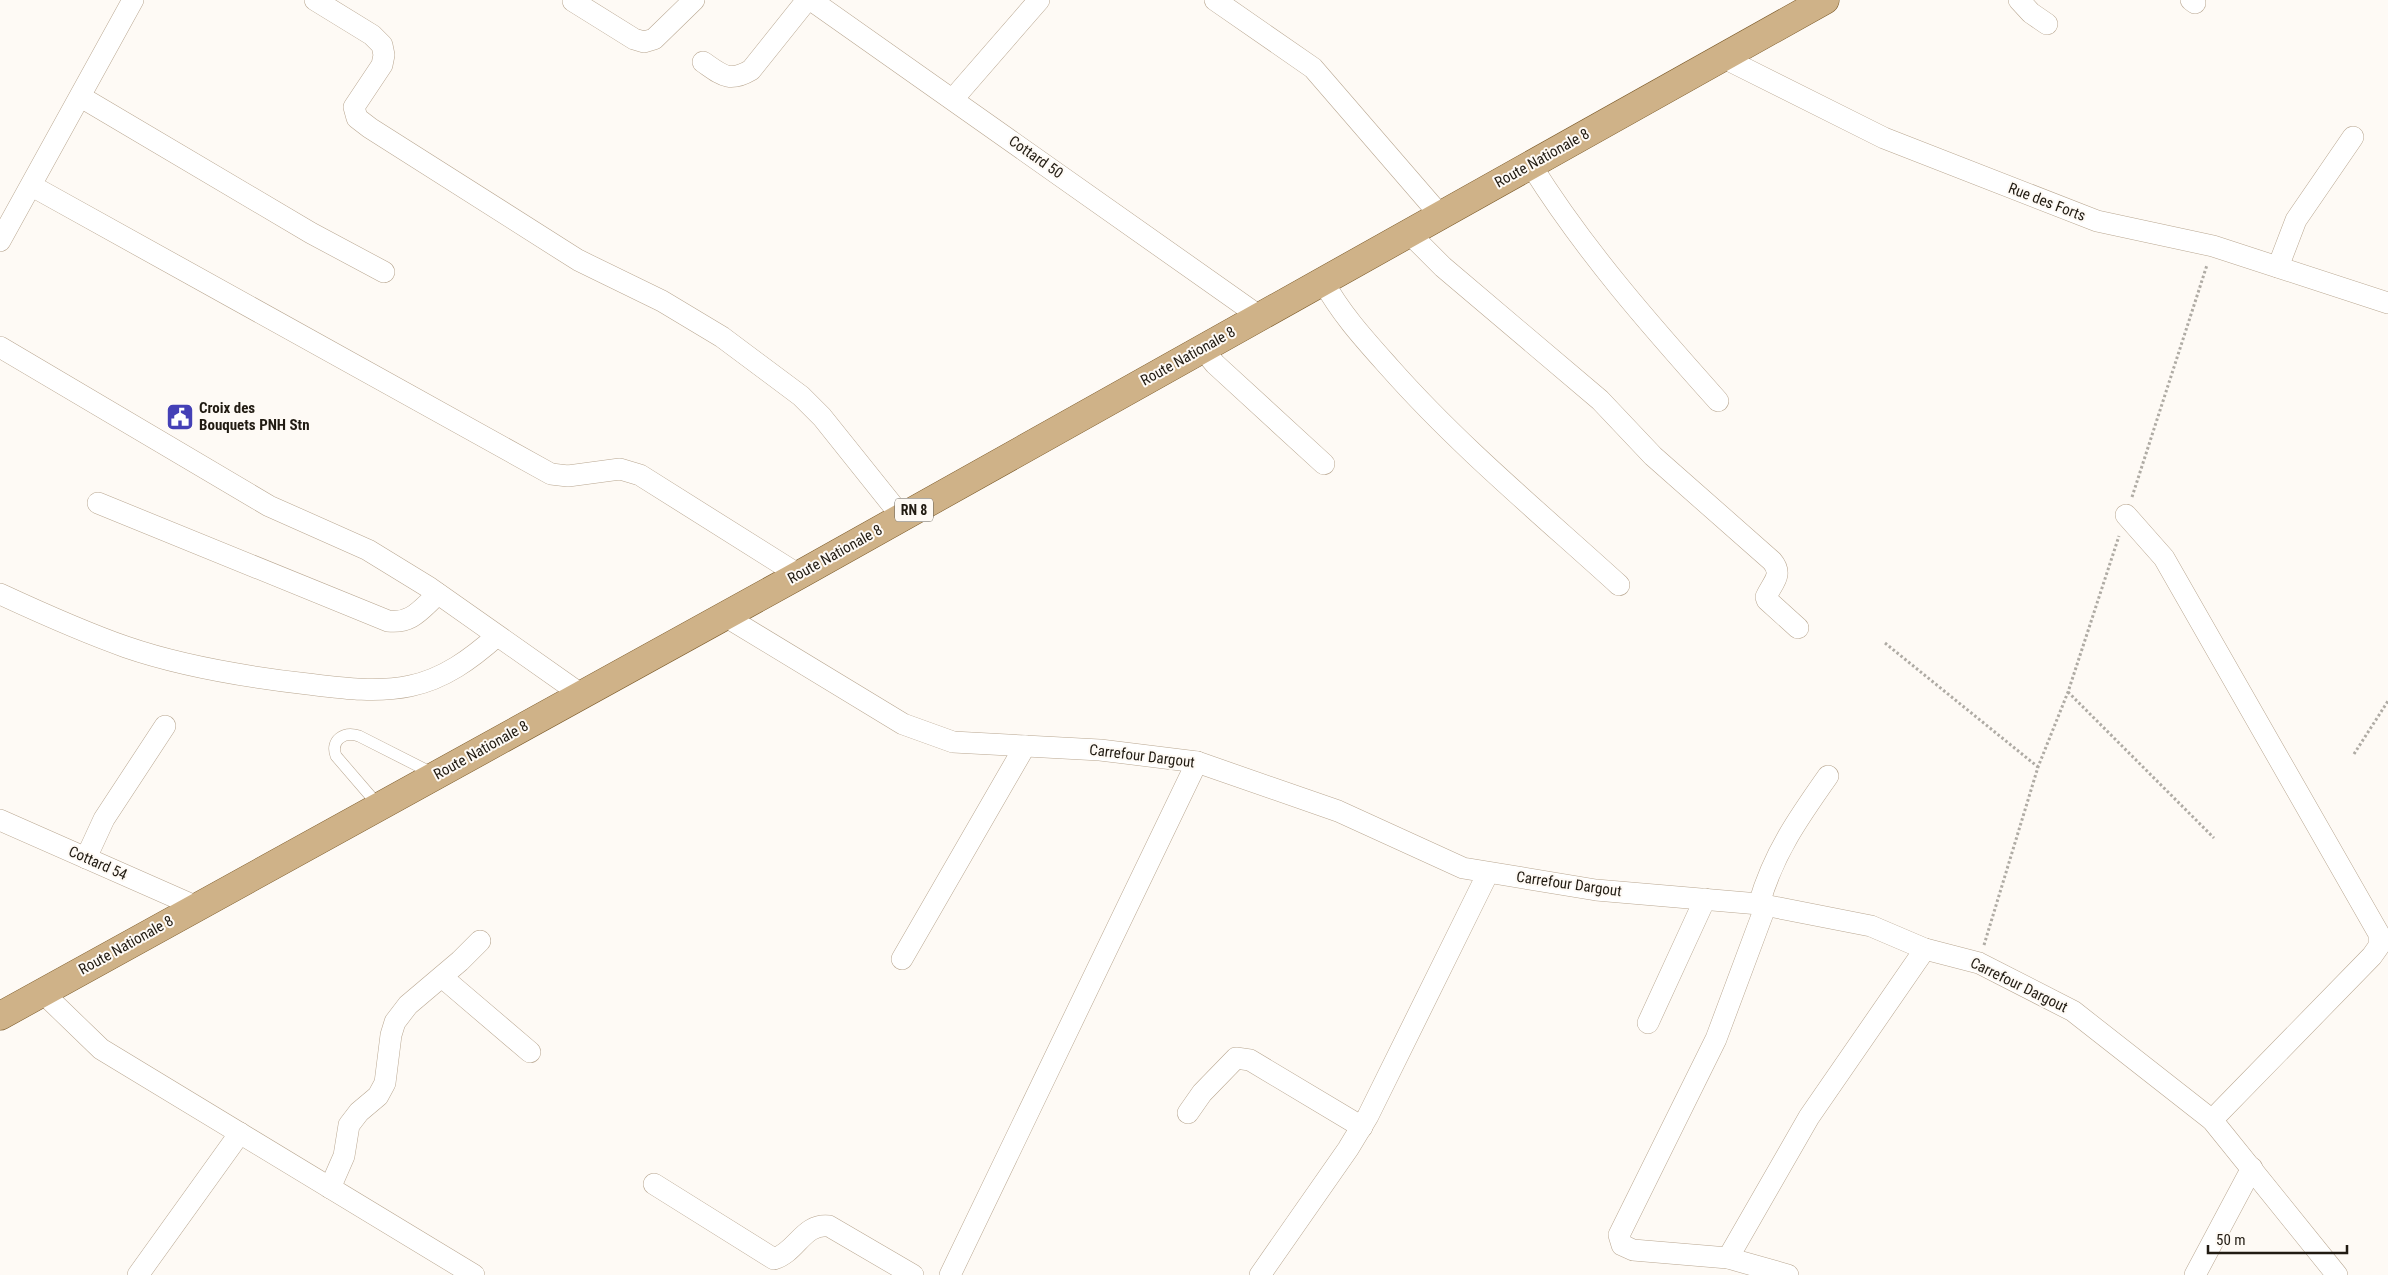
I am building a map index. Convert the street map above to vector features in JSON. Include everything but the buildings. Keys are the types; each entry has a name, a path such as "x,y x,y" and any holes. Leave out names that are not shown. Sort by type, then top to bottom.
{"main road":[{"name":"Route Nationale 8","path":"0,1016 195,906 725,616 1825,0"}],"street":[{"path":"315,0 372,35 382,45 384,55 382,66 354,107 358,118 370,128 578,260 662,301 722,337 808,403 822,417 902,517"},
{"path":"573,1 634,39 644,42 654,39 694,0"},
{"path":"703,62 725,77 738,78 751,70 807,0"},
{"name":"Cottard 50","path":"812,0 1259,316"},
{"path":"953,99 1039,0"},
{"path":"1215,0 1312,68 1440,216"},
{"path":"2019,0 2031,13 2047,24"},
{"path":"0,241 81,97 128,2"},
{"name":"Rue des Forts","path":"1722,57 1884,138 2097,222 2213,246 2388,302"},
{"path":"81,97 311,233 384,272"},
{"path":"2278,267 2296,220 2353,137"},
{"path":"1531,165 1558,208 1599,262 1718,401"},
{"path":"32,186 551,474 568,476 620,470 640,475 798,575"},
{"path":"1409,233 1443,267 1600,400 1653,456 1772,561 1778,572 1777,578 1768,593 1768,600 1798,628"},
{"path":"1323,281 1348,321 1421,403 1619,584"},
{"path":"0,347 268,506 368,550 438,594 582,695"},
{"path":"1202,348 1215,364 1324,464"},
{"path":"98,503 388,621 400,622 411,618 438,594"},
{"path":"2126,515 2164,558 2379,934 2379,946 2372,956 2212,1120"},
{"path":"0,594 90,633 160,658 203,668 290,682 362,690 410,686 445,674 470,660 497,636"},
{"name":"Carrefour Dargout","path":"725,616 903,724 953,742 1100,750 1197,762 1338,811 1463,868 1596,890 1763,904 1870,926 1925,949 1979,962 2073,1011 2212,1120 2337,1275"},
{"path":"86,858 104,819 165,726"},
{"path":"902,959 1024,746"},
{"path":"950,1275 1197,762"},
{"path":"1788,1275 1728,1258 1632,1250 1622,1245 1619,1234 1716,1039 1763,904 1767,875 1777,854 1828,776"},
{"name":"Cottard 54","path":"0,820 195,906"},
{"path":"1260,1275 1362,1127 1488,872"},
{"path":"1648,1024 1705,899"},
{"path":"330,1188 344,1156 349,1125 359,1112 378,1096 385,1083 391,1035 395,1022 408,1005 442,977 480,941"},
{"path":"1728,1258 1809,1117 1925,949"},
{"path":"442,977 530,1052"},
{"path":"42,992 100,1049 474,1275"},
{"path":"1188,1113 1202,1092 1236,1058 1250,1060 1362,1127"},
{"path":"138,1275 240,1133"},
{"path":"2195,1275 2252,1168"},
{"path":"654,1184 774,1259 789,1251 810,1228 820,1225 829,1226 913,1275"}],"lane":[{"path":"379,806 336,756 335,743 344,734 359,736 435,775"}],"path":[{"path":"1979,962 2038,767 2068,692 2213,246"},
{"path":"1885,643 2038,767"},
{"path":"2068,692 2214,838"},
{"path":"2354,754 2388,701"}],"place":[{"name":"Croix des Bouquets PNH Stn","path":"180,417"}]}
